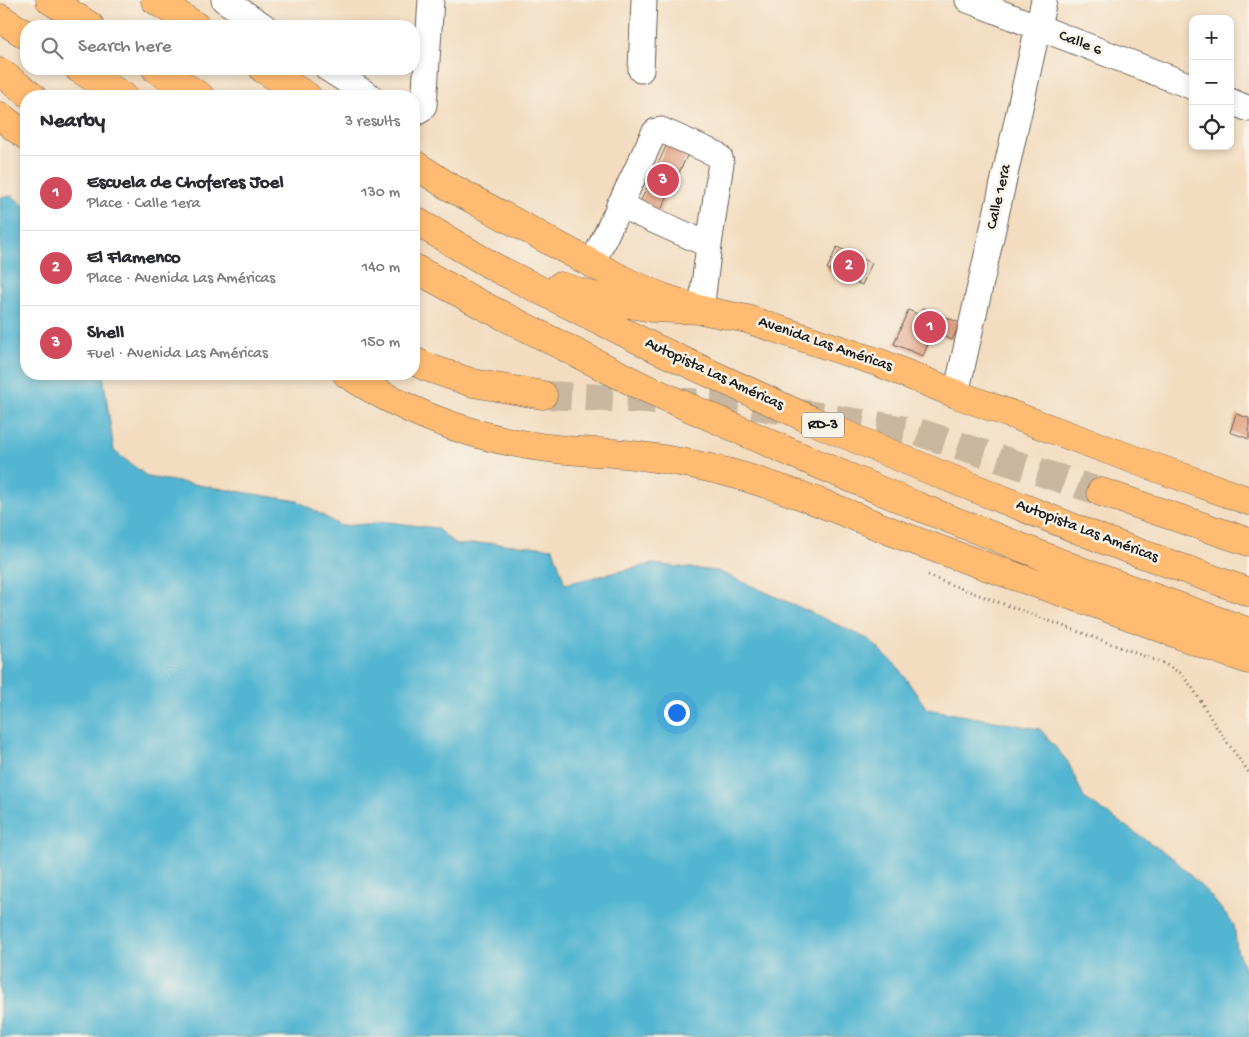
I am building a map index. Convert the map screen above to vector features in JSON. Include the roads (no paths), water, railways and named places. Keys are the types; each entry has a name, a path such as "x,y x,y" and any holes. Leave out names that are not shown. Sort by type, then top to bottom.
{"main road":[{"path":"50,0 81,20"},
{"path":"155,0 187,20"},
{"path":"0,18 20,31"},
{"path":"0,72 24,90"},
{"path":"89,75 113,90"},
{"path":"166,75 190,90"},
{"path":"273,75 297,90"},
{"path":"0,116 20,131"},
{"name":"Avenida Las Américas","path":"420,168 448,186 592,264 662,297 701,310 747,319 880,363 956,394 1249,501"},
{"name":"Autopista Las Américas","path":"420,223 494,266 652,347 810,420 1109,542 1249,592"},
{"path":"494,266 606,300 652,308 701,310"},
{"name":"RD-3","path":"420,271 641,386 794,454 1081,571 1249,632"},
{"path":"420,364 473,383 543,395"},
{"path":"357,380 402,405 435,420 474,434 556,449 658,458 710,469 777,488 817,501 913,540 1249,660"},
{"path":"1101,492 1249,542"}],"street":[{"path":"224,0 255,20"},
{"path":"420,111 424,105 431,0"},
{"path":"641,70 644,0"},
{"name":"Calle 6","path":"968,0 1189,85"},
{"name":"Calle 1era","path":"956,394 1044,0"},
{"path":"337,75 361,90"},
{"path":"592,264 654,133 661,130 716,154 720,158 721,163 701,310"},
{"path":"620,205 709,245"}],"water":[{"path":"12,196 20,202 20,380 104,380 114,451 148,477 298,501 341,526 389,522 436,528 457,545 491,543 553,548 565,584 652,564 718,571 870,640 899,669 927,709 1040,729 1068,762 1084,798 1174,859 1209,894 1234,925 1237,950 1249,978 1249,1037 0,1037 0,197"}],"tunnel":[{"path":"543,395 750,405 918,432 1101,492"}],"place":[{"name":"Shell","path":"663,180"},
{"name":"El Flamenco","path":"849,266"},
{"name":"Escuela de Choferes Joel","path":"930,327"}]}
